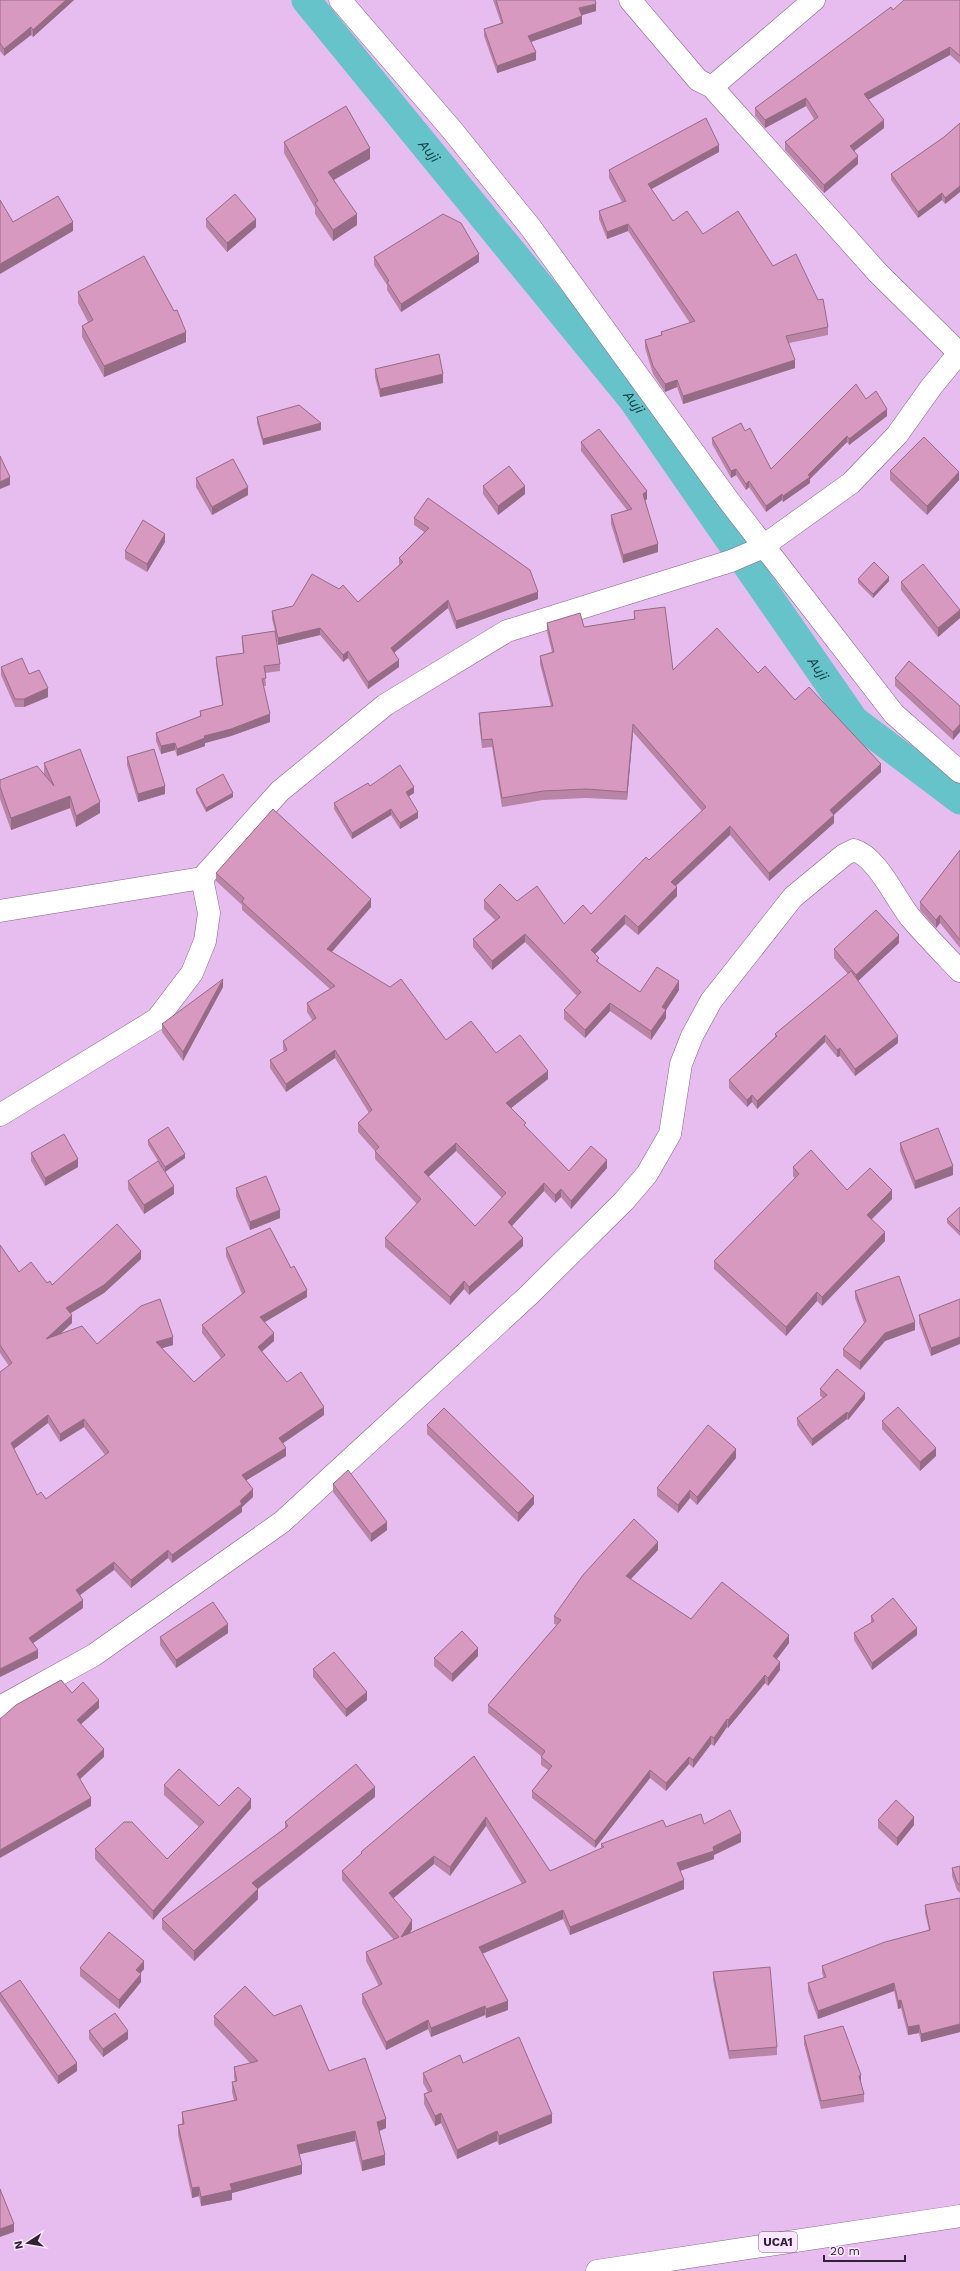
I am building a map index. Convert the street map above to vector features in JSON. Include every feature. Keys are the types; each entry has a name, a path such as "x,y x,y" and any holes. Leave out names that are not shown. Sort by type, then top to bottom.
{"street":[{"path":"340,0 452,130 531,228 761,547 894,714 960,772"},
{"path":"0,911 202,878 280,791 385,705 507,631 731,561 761,547 850,483 897,435 960,352 878,273 712,87 698,80 630,0"},
{"path":"712,87 814,0"},
{"path":"0,1707 94,1656 282,1522 512,1310 602,1222 647,1174 670,1134 681,1064 692,1036 711,1001 793,897 844,855 854,850 863,852 909,916 960,971"},
{"path":"0,1115 158,1019 192,973 206,941 208,912 202,878"},
{"name":"UCA1","path":"597,2271 960,2216"}],"building":[{"path":"0,0 66,0 33,30 31,27 4,49 0,43"},
{"path":"496,0 595,0 596,4 579,8 582,16 528,36 536,52 497,66 484,29 503,23"},
{"path":"904,0 960,0 960,56 950,47 864,94 884,120 850,146 858,156 824,185 785,142 818,117 806,98 765,120 755,108 891,7 893,10"},
{"path":"346,106 370,148 328,172 357,214 333,230 315,203 318,201 284,142"},
{"path":"706,118 719,145 648,184 673,221 687,211 703,234 738,211 773,266 796,254 818,300 823,299 828,327 786,336 795,360 683,396 677,380 665,384 653,366 645,340 662,335 661,332 695,321 628,224 607,232 599,211 626,201 609,170"},
{"path":"960,123 960,186 945,198 942,193 918,212 891,174 944,137"},
{"path":"235,194 256,219 227,243 206,219"},
{"path":"58,196 73,222 0,264 0,200 13,222"},
{"path":"443,214 461,223 479,254 401,304 374,257"},
{"path":"144,256 174,311 177,310 186,332 104,366 82,326 93,320 78,292"},
{"path":"439,354 443,374 380,389 375,369"},
{"path":"856,384 866,399 876,391 887,409 849,439 847,436 808,475 810,477 783,496 782,494 766,506 749,481 746,484 736,469 731,471 712,438 741,423 745,431 750,428 771,469"},
{"path":"299,405 321,423 263,439 257,417"},
{"path":"599,429 647,491 643,494 658,544 623,555 611,515 632,509 581,442"},
{"path":"924,437 959,472 927,506 890,471"},
{"path":"0,456 10,477 0,482"},
{"path":"233,459 248,487 212,507 196,478"},
{"path":"509,466 525,486 498,506 483,486"},
{"path":"428,498 530,570 538,592 456,621 448,600 391,648 399,660 368,682 348,651 343,655 320,628 278,638 272,611 293,606 312,574 339,589 343,585 358,602 403,562 399,558 429,528 414,518"},
{"path":"143,520 165,534 147,564 125,551"},
{"path":"874,562 889,577 873,594 858,579"},
{"path":"923,564 960,610 938,628 901,582"},
{"path":"665,607 673,670 717,628 758,673 765,666 795,700 809,687 881,764 830,810 834,815 769,873 730,826 671,882 677,887 638,927 625,915 591,950 599,958 596,961 640,992 657,967 679,981 662,1007 666,1010 651,1031 610,1003 585,1030 564,1010 581,992 525,934 492,961 473,939 500,917 484,900 500,884 517,901 537,886 564,924 583,905 591,914 646,857 649,860 706,807 633,724 627,792 586,789 543,791 502,798 492,739 482,740 479,713 553,706 540,656 554,652 547,623 580,613 584,627 635,619 634,611"},
{"path":"275,631 280,664 264,666 266,678 262,679 270,714 231,729 204,736 205,738 177,749 175,743 161,746 156,733 201,716 200,711 223,705 216,657 244,653 242,636"},
{"path":"22,658 29,674 39,670 48,688 24,699 15,699 1,667"},
{"path":"909,661 960,706 960,724 953,732 895,678"},
{"path":"80,749 100,802 76,816 70,796 11,818 0,787 0,780 37,766 54,786 44,763"},
{"path":"154,749 165,786 138,794 127,757"},
{"path":"400,765 414,787 406,792 418,812 400,823 391,809 352,833 334,803 368,783 370,786"},
{"path":"223,774 233,793 206,808 196,789"},
{"path":"273,809 371,899 327,949 390,987 401,979 446,1040 471,1021 496,1053 520,1035 548,1071 506,1103 526,1123 524,1125 569,1171 591,1146 607,1160 571,1201 561,1189 555,1195 544,1183 508,1222 523,1238 469,1287 464,1281 450,1297 385,1238 421,1199 375,1151 379,1147 358,1123 372,1110 335,1050 286,1084 270,1060 287,1050 283,1041 316,1018 307,1003 335,986 242,902 244,898 216,873","holes":["456,1143 506,1193 475,1226 424,1172"]},
{"path":"960,850 960,940 940,915 936,920 920,902"},
{"path":"876,910 899,935 856,975 834,949"},
{"path":"851,971 898,1036 855,1069 840,1048 837,1050 825,1035 757,1101 752,1095 747,1100 729,1080 777,1036 775,1034"},
{"path":"223,979 183,1052 162,1024"},
{"path":"168,1127 185,1154 165,1167 148,1140"},
{"path":"938,1128 953,1166 915,1181 900,1143"},
{"path":"64,1134 78,1159 45,1178 31,1153"},
{"path":"811,1150 847,1190 870,1168 892,1190 867,1215 885,1232 822,1297 817,1292 786,1327 714,1261 799,1174 793,1167"},
{"path":"158,1161 174,1186 144,1205 128,1181"},
{"path":"266,1176 280,1210 250,1222 236,1188"},
{"path":"960,1207 960,1232 947,1219"},
{"path":"117,1224 141,1251 104,1285 66,1308 72,1315 46,1339 82,1326 97,1344 141,1306 160,1299 173,1337 156,1342 194,1382 225,1355 202,1325 245,1292 226,1248 270,1228 291,1268 294,1266 307,1290 260,1317 274,1333 258,1347 287,1382 301,1372 324,1407 279,1438 286,1448 242,1475 253,1489 240,1501 242,1504 172,1555 168,1550 131,1580 114,1562 76,1590 83,1600 29,1638 38,1650 0,1669 0,1372 12,1363 0,1345 0,1245 19,1272 31,1262 47,1283 50,1281 52,1285","holes":["48,1415 60,1434 84,1419 109,1452 46,1499 41,1492 37,1495 11,1443"]},
{"path":"899,1276 915,1322 885,1333 860,1362 843,1349 866,1321 855,1291"},
{"path":"960,1299 960,1337 931,1348 919,1315"},
{"path":"837,1369 865,1393 848,1414 847,1412 812,1439 797,1418 827,1395 820,1389"},
{"path":"898,1407 936,1448 920,1462 882,1421"},
{"path":"444,1408 534,1496 518,1513 427,1425"},
{"path":"708,1425 736,1449 697,1497 690,1490 678,1505 657,1488"},
{"path":"348,1470 387,1522 371,1534 333,1484"},
{"path":"634,1519 658,1542 626,1576 691,1619 722,1582 789,1635 773,1656 780,1662 768,1678 765,1675 728,1720 727,1719 714,1738 711,1736 693,1760 689,1757 666,1783 650,1770 595,1841 532,1791 552,1766 541,1757 545,1751 488,1705 561,1620 554,1616 583,1575"},
{"path":"893,1598 917,1628 872,1663 854,1633 874,1621 871,1616"},
{"path":"213,1602 228,1624 176,1660 160,1637"},
{"path":"462,1631 478,1648 452,1674 434,1658"},
{"path":"334,1652 367,1692 346,1709 313,1669"},
{"path":"61,1680 72,1693 83,1682 99,1700 77,1720 104,1749 77,1774 91,1798 0,1850 0,1719 16,1705"},
{"path":"474,1756 550,1871 604,1847 601,1844 663,1820 666,1827 701,1814 704,1824 730,1810 741,1833 713,1847 714,1851 677,1863 684,1880 570,1927 563,1910 479,1947 508,2001 486,2009 485,2006 431,2028 428,2020 386,2042 362,1994 382,1984 366,1952 399,1937 342,1871 362,1853 361,1852","holes":["486,1817 526,1882 401,1937 412,1920 389,1893 434,1856 450,1867"]},
{"path":"356,1764 375,1787 252,1883 258,1889 194,1951 162,1919 288,1826 285,1822"},
{"path":"179,1769 219,1806 238,1787 251,1799 153,1911 95,1849 124,1822 132,1822 167,1859 204,1822 164,1785"},
{"path":"896,1800 914,1817 897,1838 878,1820"},
{"path":"960,1866 960,1885 957,1882 952,1868"},
{"path":"960,1898 960,2024 921,2034 919,2025 908,2027 901,2000 898,2001 894,1983 818,2011 808,1983 826,1977 822,1966 885,1942 930,1930 925,1905"},
{"path":"109,1932 144,1961 136,1970 141,1974 119,2000 80,1968"},
{"path":"770,1967 777,2047 729,2051 713,1972"},
{"path":"20,1980 77,2063 58,2076 0,1993"},
{"path":"245,1986 274,2016 301,2005 329,2071 365,2058 386,2119 377,2122 385,2155 362,2161 355,2131 297,2145 302,2165 230,2184 232,2190 201,2197 199,2187 192,2188 178,2125 184,2124 182,2112 237,2100 232,2082 237,2081 234,2067 258,2061 214,2016"},
{"path":"115,2013 128,2031 103,2049 89,2031"},
{"path":"843,2026 861,2075 859,2076 864,2094 821,2101 804,2036"},
{"path":"519,2037 552,2114 499,2136 497,2131 457,2150 441,2113 435,2116 424,2094 432,2091 423,2073 460,2055 463,2063"},
{"path":"0,2189 14,2224 0,2229"}],"waterway":[{"name":"Auji","path":"306,0 633,400 854,720 960,800"}]}
